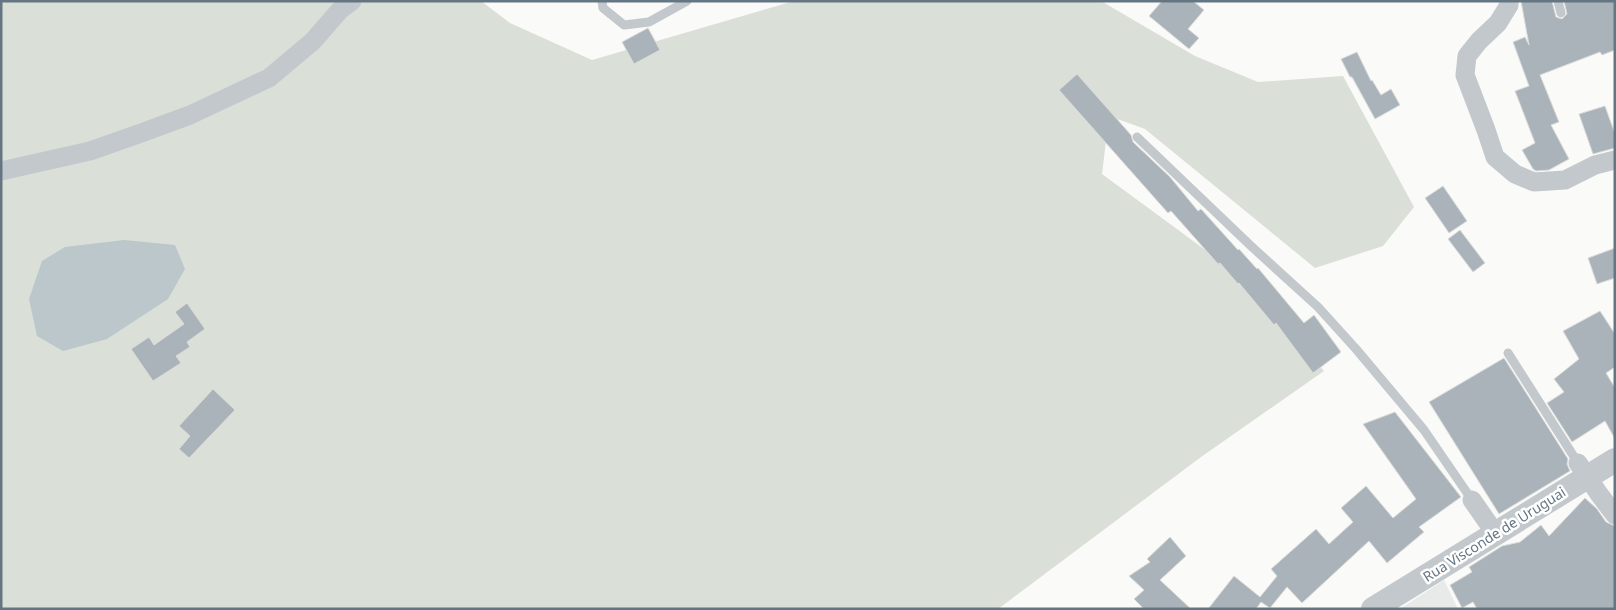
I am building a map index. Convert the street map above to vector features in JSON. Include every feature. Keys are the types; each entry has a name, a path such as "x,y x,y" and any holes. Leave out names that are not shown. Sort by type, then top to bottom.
{"street":[{"path":"1,171 90,151 190,115 269,78 313,41 340,10 352,1"},
{"path":"1509,1 1509,5 1498,24 1478,41 1467,56 1464,75 1495,157 1515,174 1534,182 1564,180 1595,165 1615,160"},
{"name":"Rua Visconde de Uruguai","path":"1373,609 1494,533 1582,470 1615,460"},
{"path":"1582,470 1615,515"},
{"path":"1472,500 1494,533"}],"lane":[{"path":"602,1 603,8 624,25 649,22 687,1"},
{"path":"1558,1 1561,13"},
{"path":"1137,137 1250,246 1318,307 1424,430 1472,500"},
{"path":"1508,353 1582,470"}],"shaded area":[{"path":"1,1 481,1 510,23 592,60 794,1 1101,1 1195,56 1258,82 1343,76 1414,207 1383,246 1315,268 1145,129 1109,116 1102,174 1253,285 1324,371 1201,457 998,609 1,609"},
{"path":"124,240 175,245 185,269 168,299 107,339 63,351 37,336 29,299 42,261 65,247"},
{"path":"1444,580 1458,609 1400,609"}],"building":[{"path":"1162,1 1193,1 1204,10 1188,29 1199,38 1189,49 1149,16"},
{"path":"1521,1 1552,1 1556,17 1562,19 1567,14 1564,1 1615,1 1615,50 1602,55 1600,52 1540,75 1559,122 1551,125 1569,159 1549,170 1536,171 1533,169 1522,150 1535,143 1515,91 1529,86 1513,42 1525,37 1529,45"},
{"path":"648,28 660,50 634,64 622,42"},
{"path":"1357,52 1371,81 1381,95 1391,89 1400,105 1375,119 1341,59"},
{"path":"1077,74 1131,135 1133,142 1170,177 1198,211 1201,209 1238,250 1258,268 1304,323 1314,315 1341,352 1313,373 1276,323 1274,325 1239,283 1220,263 1218,264 1171,211 1168,213 1059,90"},
{"path":"1605,106 1615,134 1615,148 1593,154 1579,114"},
{"path":"1443,186 1467,221 1449,233 1425,198"},
{"path":"1460,230 1485,263 1473,272 1448,239"},
{"path":"1615,248 1615,278 1597,284 1588,258"},
{"path":"187,303 205,329 187,342 190,347 176,356 181,363 153,381 131,349 149,337 154,345 184,324 175,312"},
{"path":"1600,311 1615,334 1615,367 1606,373 1615,388 1615,439 1605,421 1572,442 1547,403 1564,392 1554,379 1579,359 1563,331"},
{"path":"1504,358 1568,459 1567,464 1570,471 1499,514 1429,402"},
{"path":"213,389 235,410 189,458 179,449 190,436 179,426"},
{"path":"1395,412 1461,497 1419,527 1424,532 1387,563 1369,541 1302,603 1287,587 1270,608 1261,602 1256,609 1208,609 1234,576 1260,597 1277,576 1271,569 1316,529 1329,544 1353,522 1341,508 1366,486 1393,518 1416,499 1363,424"},
{"path":"1585,498 1597,509 1606,522 1615,526 1615,609 1477,609 1473,602 1462,608 1450,585 1472,572 1469,567 1502,546 1520,542 1541,525 1549,536"},
{"path":"1170,537 1186,556 1160,580 1191,609 1144,609 1134,599 1144,590 1129,576 1150,562 1147,559"}]}
